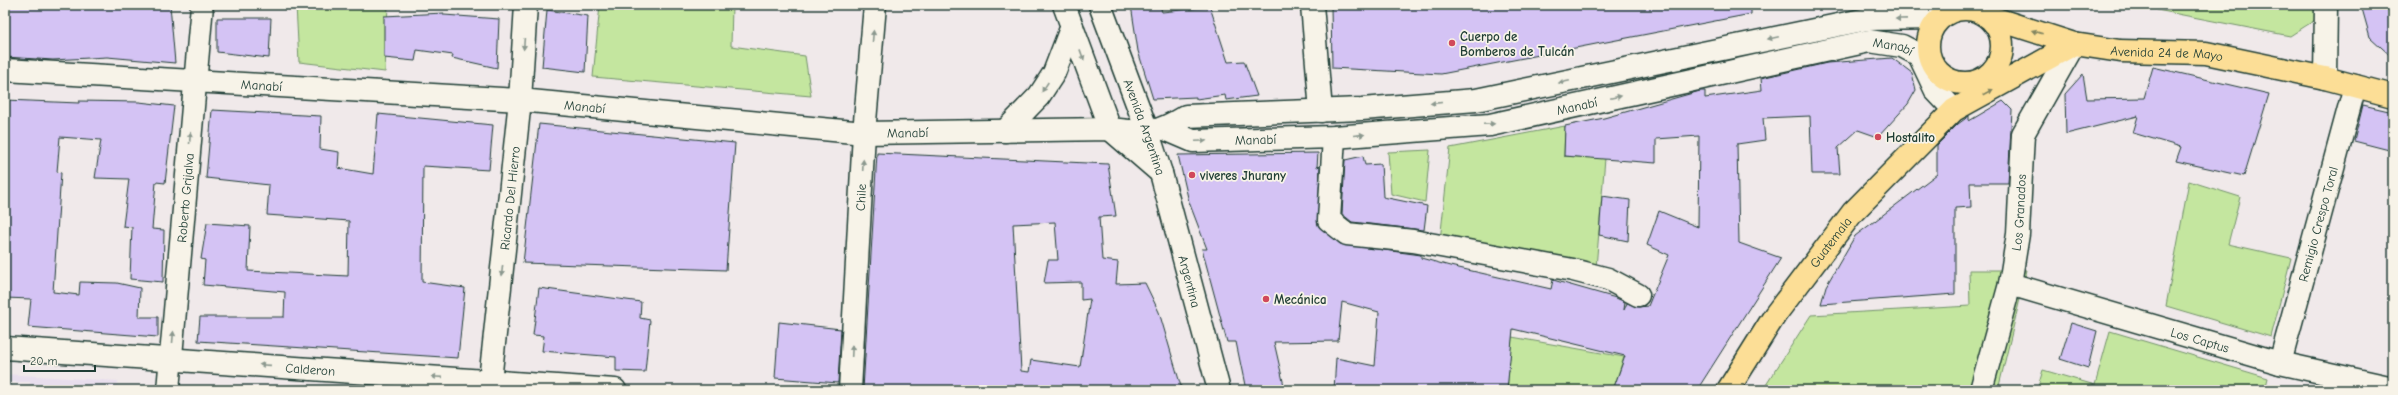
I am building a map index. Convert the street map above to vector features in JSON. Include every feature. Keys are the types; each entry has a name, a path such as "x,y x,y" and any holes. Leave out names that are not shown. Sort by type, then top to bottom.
{"main road":[{"path":"1960,9 1974,10 1987,16 1995,25 2001,36 2002,48 1999,61 1992,72 1980,80 1967,84 1953,81 1941,74 1932,63 1928,52 1928,39 1932,28 1940,18 1960,9"},
{"name":"Avenida 24 de Mayo","path":"1987,16 2074,44 2120,50 2206,53 2325,78 2393,96"},
{"path":"1954,110 2074,44"},
{"name":"Guatemala","path":"1728,390 1775,315 1853,212 1954,110"}],"street":[{"name":"Roberto Grijalva","path":"168,390 202,5"},
{"name":"Ricardo Del Hierro","path":"490,385 520,100 526,5"},
{"name":"Chile","path":"850,390 864,133 875,5"},
{"name":"Avenida Argentina","path":"1064,5 1110,129 1161,173"},
{"name":"Avenida Argentina","path":"1100,5 1156,131 1161,173"},
{"path":"1312,5 1321,111"},
{"path":"2325,78 2326,5"},
{"name":"Manabí","path":"1156,131 1186,116 1321,111 1476,100 1867,19 1940,18"},
{"path":"1004,131 1039,96 1054,73 1072,26"},
{"name":"Manabí","path":"5,70 520,100 864,133 1110,129 1156,131 1193,141 1334,137 1490,125 1869,41 1902,46 1919,55 1936,91 1954,110"},
{"name":"Los Granados","path":"1981,390 2010,284 2018,234 2022,134 2074,44"},
{"name":"Remigio Crespo Toral","path":"2280,363 2355,86"},
{"path":"1334,137 1329,220 1347,234 1413,241 1573,270 1608,279 1638,295"},
{"name":"Argentina","path":"1161,173 1219,390"},
{"name":"Los Captus","path":"2010,284 2280,363 2393,388"},
{"name":"Calderon","path":"5,348 171,359 490,385 615,390"}],"shaded area":[{"path":"5,374 118,381 117,390 30,390 30,382 5,382"}],"green space":[{"path":"296,5 388,5 385,72 299,62"},
{"path":"600,5 732,5 731,46 805,56 811,96 593,77"},
{"path":"2157,5 2319,5 2318,18 2290,36 2157,10"},
{"path":"1565,126 1564,156 1605,158 1596,268 1440,241 1450,148"},
{"path":"1430,150 1425,202 1391,194 1388,152"},
{"path":"2189,181 2240,197 2228,244 2291,258 2271,337 2166,306"},
{"path":"1969,270 2027,270 1998,390 1774,390 1766,385 1811,315 1970,306"},
{"path":"2110,331 2268,378 2265,390 2037,390 2043,370 2095,385"},
{"path":"1512,337 1624,357 1613,390 1507,390"}],"building":[{"path":"5,5 170,5 175,63 107,57 53,60 5,57"},
{"path":"1131,5 1160,5 1162,12 1210,7 1228,62 1244,61 1257,96 1226,100 1225,95 1196,99 1196,97 1153,99 1138,51"},
{"path":"1331,5 1751,5 1751,14 1441,74 1332,68"},
{"path":"2361,5 2389,5 2389,18 2393,18 2393,58 2370,37"},
{"path":"547,10 588,16 585,72 542,67"},
{"path":"444,13 444,15 499,19 497,68 452,58 453,55 417,50 415,61 384,58 384,16"},
{"path":"217,18 271,18 269,58 217,52"},
{"path":"1892,58 1912,73 1916,90 1908,104 1878,137 1858,130 1838,148 1840,174 1812,174 1810,116 1763,118 1765,140 1737,144 1739,243 1781,258 1697,390 1613,390 1625,356 1513,329 1507,390 1334,390 1336,358 1375,366 1379,312 1342,302 1338,341 1274,342 1285,390 1246,390 1236,342 1227,342 1202,249 1207,249 1189,202 1178,155 1318,153 1317,167 1320,166 1318,225 1340,244 1421,255 1421,258 1450,266 1551,289 1553,280 1616,298 1625,302 1624,310 1627,303 1638,307 1648,306 1669,255 1647,245 1659,211 1698,227 1699,136 1656,139 1656,163 1564,156 1565,126 1604,118 1700,91 1705,91 1705,98 1762,90 1761,78 1827,63"},
{"path":"2153,67 2269,94 2244,176 2176,161 2181,147 2133,133 2138,116 2066,134 2065,94 2083,74 2087,99 2144,98"},
{"path":"5,100 79,103 79,101 139,102 174,106 165,183 156,182 152,229 164,230 163,282 130,279 132,227 123,226 129,179 95,178 101,140 60,137 57,172 61,173 53,292 79,295 80,282 117,283 140,288 139,317 158,317 158,337 28,327 31,299 5,298"},
{"path":"2003,101 2012,110 2008,183 1970,183 1971,207 1955,208 1955,294 1821,304 1826,286 1855,236 1937,174 1937,145 1958,124 1969,116 1969,121"},
{"path":"2363,105 2393,112 2393,151 2354,141"},
{"path":"212,110 321,116 320,149 339,152 338,168 373,174 378,114 493,125 489,170 423,166 422,282 465,288 458,358 198,341 200,317 284,317 285,292 203,285 205,260 201,259 207,223 250,226 248,271 348,276 349,221 267,215 269,185 206,178"},
{"path":"539,124 735,143 726,270 523,263"},
{"path":"877,153 1108,164 1116,216 1099,217 1102,260 1118,262 1116,284 1145,283 1159,312 1182,390 863,390","holes":["1055,222 1058,260 1048,260 1044,283 1081,282 1081,300 1090,299 1080,367 1031,360 1029,372 1021,371 1013,224"]},
{"path":"1363,156 1365,165 1381,164 1383,197 1427,206 1424,230 1352,222 1342,214 1345,160"},
{"path":"1602,196 1630,200 1628,241 1599,235"},
{"path":"539,288 641,302 640,318 650,320 645,372 616,371 616,357 542,351 544,336 533,335"},
{"path":"779,322 841,329 838,383 775,378"},
{"path":"2071,323 2097,331 2088,368 2060,359"}],"place":[{"name":"Cuerpo de Bomberos de Tulcán","path":"1452,43"},
{"name":"Hostalito","path":"1878,137"},
{"name":"viveres Jhurany","path":"1192,175"},
{"name":"Mecánica","path":"1266,299"}]}
